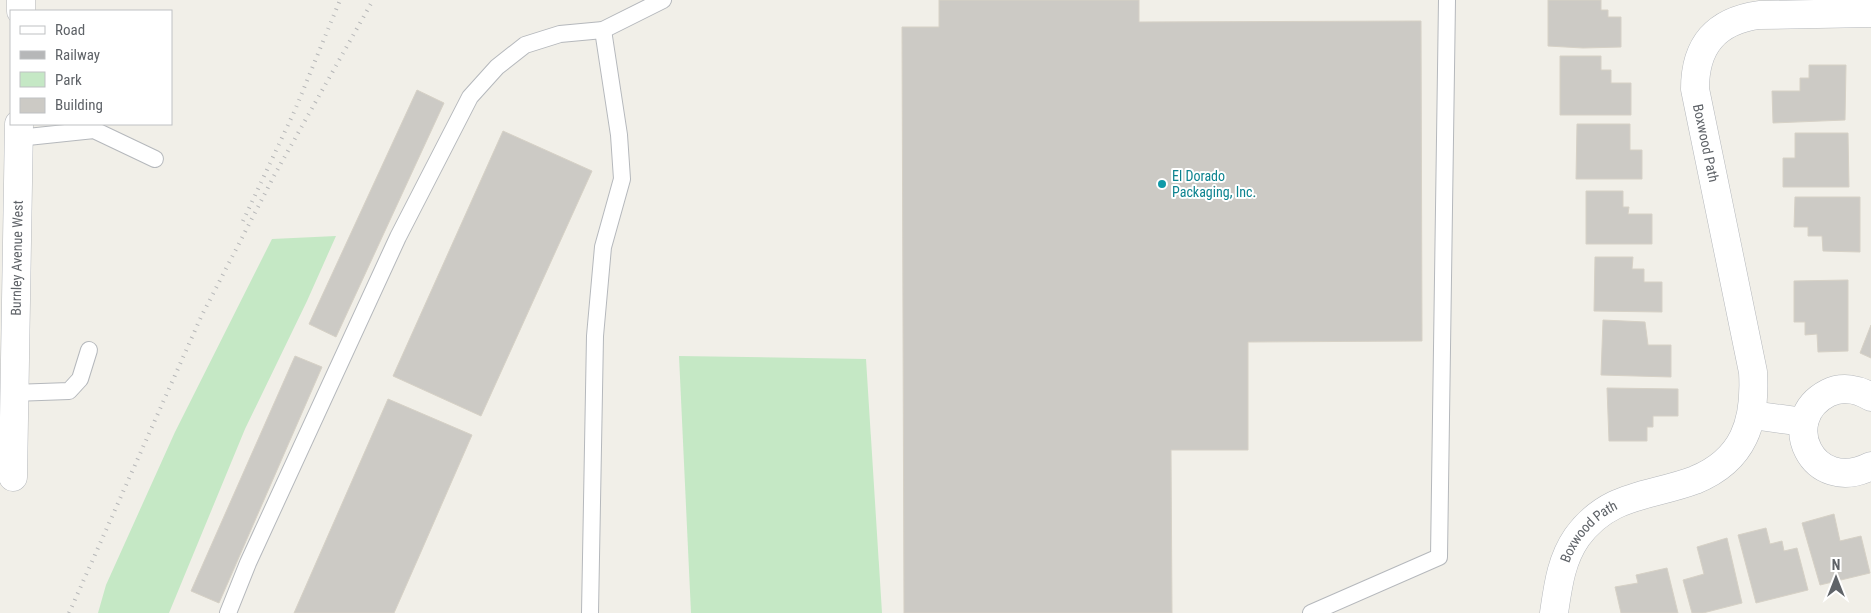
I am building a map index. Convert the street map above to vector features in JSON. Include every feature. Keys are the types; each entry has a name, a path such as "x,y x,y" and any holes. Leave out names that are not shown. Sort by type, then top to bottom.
{"street":[{"name":"Boxwood Path","path":"1554,613 1559,577 1577,538 1589,523 1606,510 1627,499 1694,480 1715,469 1734,452 1745,438 1752,415 1753,372 1694,89 1694,74 1698,58 1705,43 1716,32 1740,18 1759,15 1871,13"},
{"name":"Burnley Avenue West","path":"14,477 7,393 18,131"},
{"path":"1871,397 1848,388 1833,390 1820,397 1810,408 1804,422 1804,437 1808,451 1817,463 1830,471 1844,474 1859,472 1871,466"},
{"path":"1752,415 1804,422"}],"lane":[{"path":"228,613 248,563 398,237 470,97 497,68 524,45 560,34 603,30 663,0"},
{"path":"1311,613 1439,557 1448,0"},
{"path":"590,613 595,336 603,247 622,179 619,135 603,30"},
{"path":"18,131 94,130 155,159"},
{"path":"7,393 69,391 80,379 89,350"}],"green space":[{"path":"336,236 245,429 169,613 98,613 106,585 175,432 272,239"},
{"path":"679,356 866,359 882,613 691,613"}],"building":[{"name":"El Dorado Packaging, Inc.","path":"939,0 1139,0 1139,22 1421,21 1422,341 1248,342 1248,450 1171,450 1172,613 904,613 902,27 939,27"},
{"path":"1548,0 1601,0 1601,10 1608,10 1608,17 1621,17 1621,47 1583,48 1548,46"},
{"path":"1560,56 1601,56 1601,70 1611,70 1611,83 1631,83 1631,115 1560,115"},
{"path":"1809,65 1846,65 1845,120 1773,123 1772,91 1800,91 1800,78 1809,78"},
{"path":"417,90 444,103 336,337 309,324"},
{"path":"1577,124 1630,124 1630,150 1642,150 1642,179 1576,179"},
{"path":"503,131 592,171 481,416 393,376"},
{"path":"1795,133 1848,133 1849,187 1783,187 1783,158 1795,158"},
{"path":"1586,191 1623,191 1623,207 1629,207 1628,214 1652,214 1652,244 1586,244"},
{"path":"1795,197 1860,197 1860,252 1823,251 1822,236 1808,236 1808,227 1794,227"},
{"path":"1595,257 1633,257 1632,269 1644,269 1644,282 1662,282 1662,312 1594,311"},
{"path":"1848,280 1848,351 1818,352 1817,334 1805,335 1805,322 1794,322 1794,281"},
{"path":"1603,320 1645,322 1648,345 1671,345 1671,377 1601,375"},
{"path":"1871,325 1871,358 1860,353"},
{"path":"295,356 322,367 219,603 191,591"},
{"path":"1607,388 1678,389 1678,416 1653,416 1653,427 1647,427 1647,441 1609,441"},
{"path":"388,399 472,435 420,554 394,613 294,613"},
{"path":"1834,514 1840,541 1861,536 1870,573 1820,585 1802,523"},
{"path":"1766,528 1770,544 1782,541 1784,551 1797,548 1808,590 1756,603 1738,535"},
{"path":"1727,538 1742,603 1703,613 1692,613 1683,580 1704,574 1697,547"},
{"path":"1667,568 1678,613 1621,613 1615,587 1638,583 1636,575"}],"railway":[{"path":"243,221 295,110 340,0"},
{"path":"69,613 201,317 275,174 373,0"}],"place":[{"name":"El Dorado Packaging, Inc.","path":"1162,184"}]}
